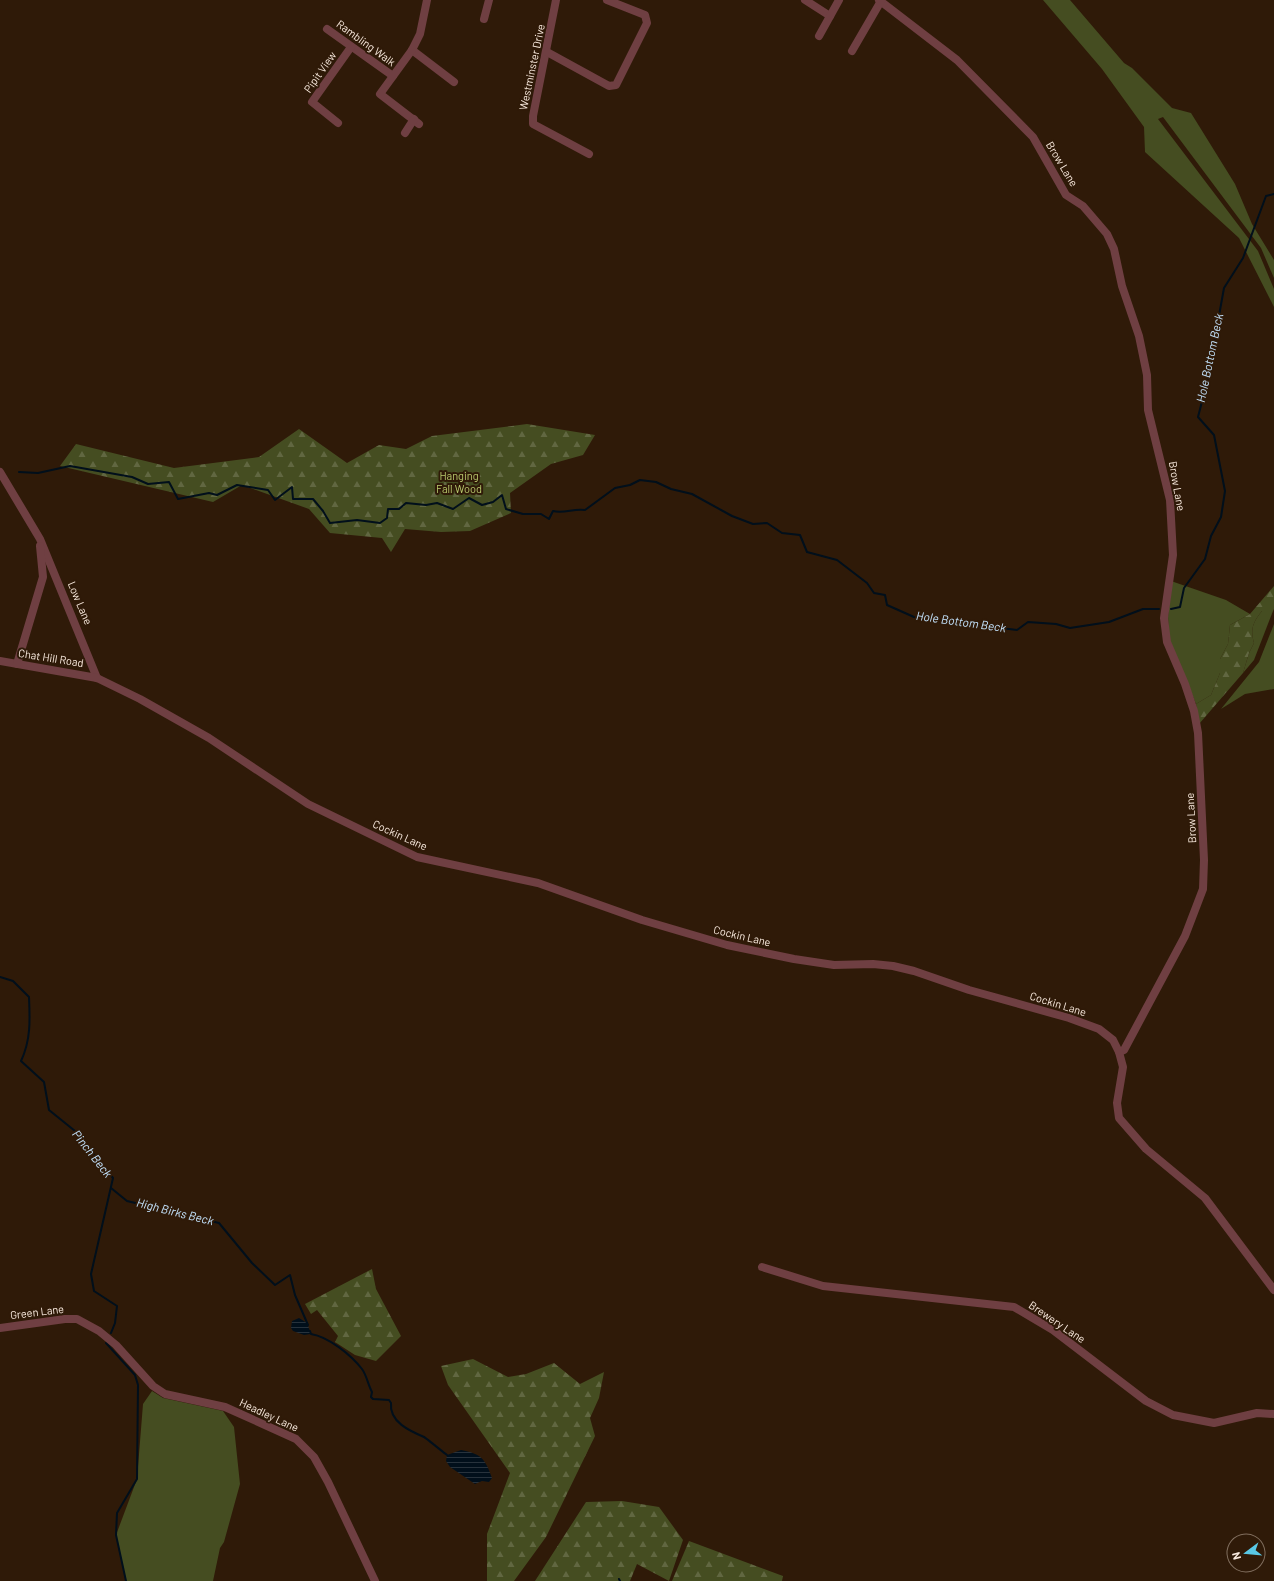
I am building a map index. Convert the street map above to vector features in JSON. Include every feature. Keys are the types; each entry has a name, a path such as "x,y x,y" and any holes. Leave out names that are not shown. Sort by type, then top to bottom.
{"street":[{"path":"404,133 416,122 380,94 412,50 420,34 427,0"},
{"path":"484,19 489,0"},
{"name":"Westminster Drive","path":"556,0 547,52 533,116 533,124 589,154"},
{"path":"547,52 609,86 616,85 647,23 645,14 607,0"},
{"path":"805,0 830,16"},
{"path":"819,36 839,0"},
{"path":"852,51 880,1"},
{"name":"Brow Lane","path":"880,1 957,60 1033,137 1066,195 1083,206 1107,234 1114,249 1122,286 1142,352 1147,374 1148,410 1170,500 1173,555 1164,618 1167,642 1185,684 1194,711 1198,733 1204,874 1203,889 1185,936 1124,1050 1119,1052"},
{"name":"Rambling Walk","path":"327,29 393,76"},
{"name":"Pipit View","path":"338,123 312,102 351,47"},
{"path":"412,50 454,82"},
{"name":"Low Lane","path":"0,472 40,539 98,678"},
{"name":"Low Lane","path":"17,664 43,577 40,539"},
{"path":"42,567 51,565"},
{"name":"Chat Hill Road","path":"0,661 98,678"},
{"name":"Cockin Lane","path":"98,678 140,699 209,738 308,804 417,857 538,884 642,920 727,945 802,960 834,964 873,964 893,966 914,971 969,990 1069,1018 1099,1029 1113,1040 1119,1052 1123,1067 1117,1103 1119,1118 1146,1149 1205,1198 1274,1290"},
{"name":"Brewery Lane","path":"762,1267 823,1286 1014,1307 1053,1330 1146,1401 1173,1415 1214,1422 1257,1413 1274,1414"},
{"name":"Green Lane","path":"0,1328 65,1319 78,1319 99,1331 116,1345"},
{"name":"Headley Lane","path":"116,1345 153,1386 165,1394 225,1407 296,1438 314,1457 328,1482 376,1581"}],"green space":[{"path":"1043,0 1070,0 1124,63 1132,68 1172,108 1191,113 1235,184 1252,224 1274,260 1274,278 1261,248 1163,117 1158,119 1258,251 1274,289 1274,307 1239,238 1145,152 1144,127 1102,69"},
{"name":"Hanging Fall Wood","path":"527,424 595,435 583,455 551,464 510,493 511,513 470,531 441,532 405,529 391,552 382,538 330,533 309,509 242,485 213,502 60,466 76,444 174,468 259,457 299,429 347,463 379,445 406,449 432,436"},
{"path":"1171,581 1226,600 1250,614 1230,625 1228,644 1220,659 1220,673 1211,695 1196,704 1169,638 1168,617"},
{"path":"1274,586 1274,609 1273,611 1262,611 1254,622 1252,634 1254,643 1249,653 1243,673 1199,724 1196,704 1211,695 1220,673 1220,659 1228,644 1230,625 1250,614"},
{"path":"1262,611 1273,611 1254,660 1243,673 1249,653 1254,643 1252,634 1253,626"},
{"path":"1274,624 1274,689 1245,694 1221,709 1259,662"},
{"path":"372,1269 376,1289 401,1336 376,1361 355,1355 335,1342 338,1336 317,1310 311,1314 305,1304"},
{"path":"473,1359 508,1377 526,1374 554,1363 580,1384 604,1372 599,1398 590,1418 595,1436 546,1537 514,1581 487,1581 487,1534 510,1473 448,1385 441,1366"},
{"path":"152,1391 163,1398 223,1411 234,1427 240,1484 224,1542 220,1548 213,1581 126,1581 116,1535 137,1479 143,1404"},
{"path":"622,1501 659,1507 683,1540 669,1581 637,1564 630,1581 535,1581 586,1502"},
{"path":"689,1541 783,1576 782,1581 672,1581"}],"water":[{"path":"299,1318 307,1323 311,1334 304,1335 293,1331 291,1328 292,1321"},
{"path":"461,1450 478,1455 484,1461 492,1478 489,1482 482,1481 475,1484 450,1467 446,1461 447,1455"}],"waterway":[{"name":"Hole Bottom Beck","path":"1171,609 1180,607 1184,588 1205,559 1211,536 1221,517 1225,491 1214,435 1198,417 1207,382 1224,288 1243,258 1266,196 1274,194"},
{"name":"Hole Bottom Beck","path":"19,472 38,473 70,466 132,477 148,484 169,482 178,499 209,493 217,495 237,485 268,490 275,500 292,487 293,499 313,499 323,511 330,523 357,520 380,523 387,518 388,509 399,509 406,503 426,505 437,503 453,509 469,498 482,505 493,502 502,495 506,509 523,514 541,514 549,519 553,511 561,512 585,510 615,488 630,485 640,480 656,482 671,489 692,494 732,516 753,524 767,523 782,533 800,535 807,552 837,560 867,583 874,593 885,595 887,605 914,617 1017,630 1028,622 1056,624 1070,628 1109,622 1143,609 1159,609"},
{"name":"Pinch Beck","path":"0,977 13,981 29,997 30,1021 27,1045 21,1061 44,1082 49,1110 75,1131 113,1178 91,1274 94,1291 117,1306 115,1323 111,1333"},
{"name":"High Birks Beck","path":"111,1188 127,1201 219,1223 252,1263 275,1285 290,1275 295,1295 308,1325"},
{"name":"High Birks Beck","path":"310,1331 311,1334 325,1339 339,1347 362,1369 372,1392 371,1397 373,1399 389,1400 391,1403 391,1410 397,1421 407,1429 424,1437 447,1455"},
{"name":"Pinch Beck","path":"106,1343 135,1375 138,1385 137,1479 117,1513 116,1535 126,1581"}]}
